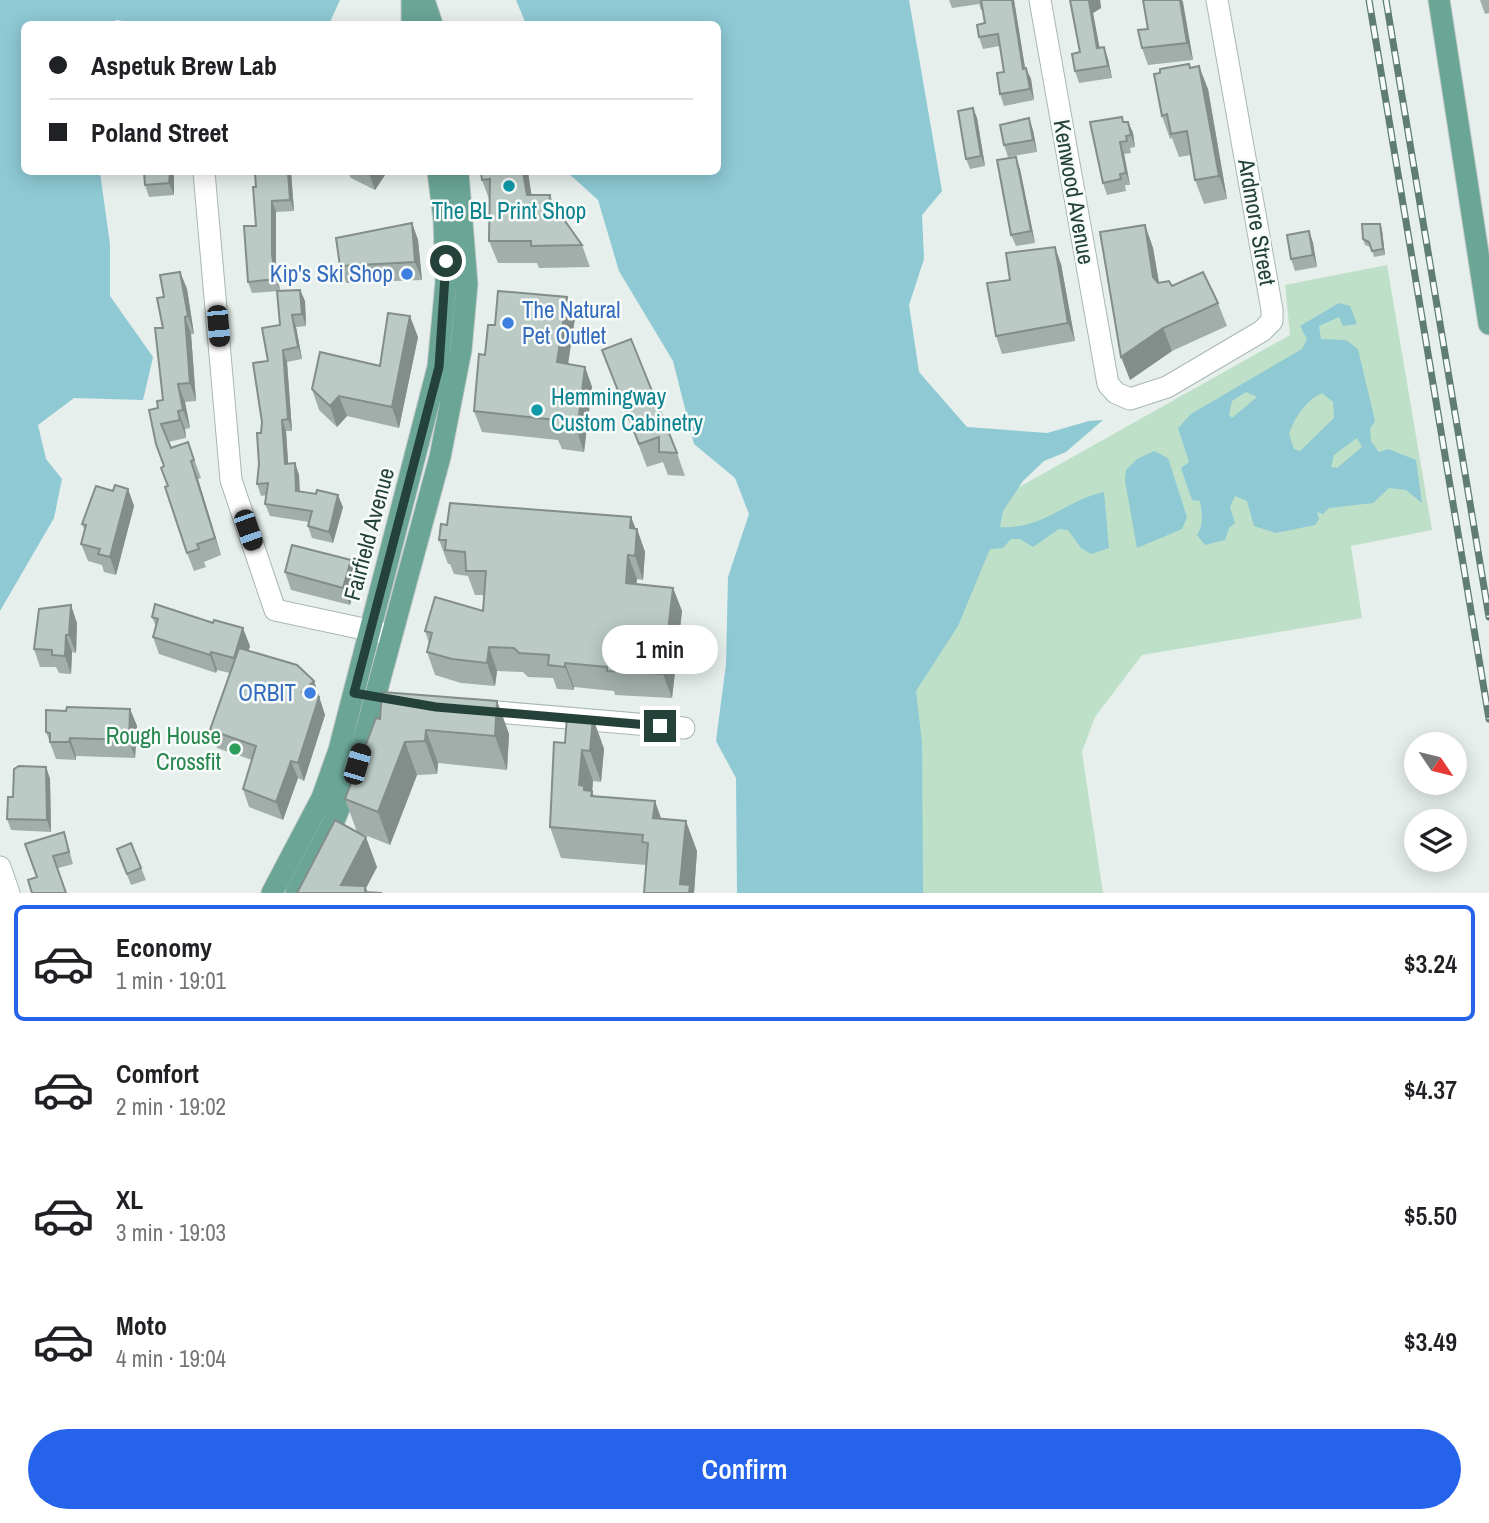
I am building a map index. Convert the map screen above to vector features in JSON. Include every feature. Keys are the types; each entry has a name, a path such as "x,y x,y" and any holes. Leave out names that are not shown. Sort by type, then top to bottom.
{"main road":[{"path":"412,0 412,21"},
{"path":"424,0 431,21"},
{"path":"1439,0 1489,324"},
{"name":"Fairfield Avenue","path":"296,893 339,750 418,454 456,283 438,175"},
{"name":"Fairfield Avenue","path":"272,893 315,836 357,764 384,699 392,635 440,457 461,350 456,283 458,175"},
{"path":"418,454 440,457"},
{"path":"408,489 430,494"}],"street":[{"name":"Kenwood Avenue","path":"1040,0 1108,384 1122,397 1130,399 1167,387"},
{"name":"Ardmore Street","path":"1167,387 1262,331 1272,321 1217,0"},
{"path":"204,175 231,480 275,610 392,635"},
{"path":"354,693 384,699"},
{"path":"449,708 684,728"},
{"path":"0,867 9,893"}],"green space":[{"path":"1387,265 1432,530 1351,546 1362,618 1142,655 1095,717 1082,752 1103,893 861,893 957,522 1290,335 1285,285"}],"water":[{"path":"0,0 340,0 330,21 21,21 21,175 100,175 110,245 110,296 153,357 143,400 74,398 38,425 46,459 62,479 54,518 0,611"},
{"path":"516,0 909,0 942,191 922,215 924,259 909,305 919,372 967,427 1047,433 1089,421 1103,420 1066,452 1044,461 1023,481 1003,511 1000,527 1029,524 1104,492 1109,548 1091,554 1081,548 1068,530 1059,529 1033,547 1020,539 1011,539 1003,548 990,549 958,626 916,691 922,743 923,893 737,893 736,778 716,741 726,664 728,577 749,514 735,478 694,444 673,361 619,271 598,200 570,175 721,175 721,21 525,21"},
{"path":"1339,303 1350,306 1357,324 1343,326 1339,317 1319,326 1321,339 1346,340 1358,349 1375,421 1370,429 1371,441 1379,452 1388,449 1416,460 1422,503 1406,490 1389,488 1373,503 1329,508 1323,514 1317,512 1319,519 1315,525 1276,533 1254,526 1247,501 1235,496 1230,507 1235,523 1229,528 1225,540 1205,545 1197,535 1202,523 1200,501 1192,500 1181,468 1189,462 1178,428 1191,414 1302,349 1307,339 1300,326","holes":["1246,392 1257,397 1232,418 1229,415 1232,401","1322,393 1333,402 1334,418 1300,451 1294,449 1289,434 1297,416 1311,400","1357,438 1362,447 1337,468 1331,467 1334,455"]},
{"path":"1154,451 1168,458 1187,517 1182,529 1137,548 1125,481 1126,470 1137,459"}],"building":[{"path":"981,0 1012,0 1023,69 1026,68 1030,89 1000,94 997,73 1004,72 998,34 979,37 977,25 985,23"},
{"path":"1070,0 1091,0 1089,1 1097,48 1104,47 1108,66 1075,71 1072,54 1080,52"},
{"path":"1143,0 1180,0 1187,43 1142,48 1138,30 1148,29"},
{"path":"1189,64 1190,68 1199,66 1219,176 1195,180 1187,131 1171,134 1167,114 1162,116 1154,74 1160,73 1160,69"},
{"path":"973,108 981,156 966,159 958,111"},
{"path":"1122,117 1123,122 1128,122 1131,135 1126,136 1127,141 1120,142 1126,173 1120,174 1121,179 1103,183 1090,122"},
{"path":"1029,118 1033,140 1004,145 1000,125"},
{"path":"1016,157 1031,231 1011,235 997,160"},
{"path":"144,175 170,175 169,183 145,185"},
{"path":"255,175 288,175 290,200 272,201 272,255 276,279 248,282 244,226 256,226 253,187 256,187"},
{"path":"481,175 524,175 527,195 550,195 549,205 555,205 556,214 560,214 582,245 531,246 531,241 489,241 490,179 482,180"},
{"path":"412,223 415,262 340,266 336,238"},
{"path":"1362,224 1380,224 1383,249 1372,251 1369,242 1363,239"},
{"path":"1145,225 1153,277 1158,283 1169,281 1172,286 1203,272 1218,303 1163,328 1121,357 1100,232"},
{"path":"1309,231 1313,255 1291,259 1287,235"},
{"path":"1055,247 1068,323 996,336 987,283 1010,280 1006,253"},
{"path":"180,272 188,316 185,317 190,383 178,384 183,410 178,411 180,420 161,424 171,448 188,442 194,460 191,461 215,538 197,544 199,549 187,553 165,487 168,486 161,468 164,466 149,410 158,408 157,401 163,400 155,328 163,328 157,298 164,297 160,275"},
{"path":"300,290 302,314 292,315 298,347 283,350 288,419 282,420 285,464 295,463 296,491 316,494 317,490 338,495 329,532 308,526 312,511 265,504 268,483 257,484 257,433 261,433 262,422 253,363 268,361 262,328 280,325 277,291"},
{"path":"498,291 567,297 557,362 585,367 577,431 554,429 555,420 474,411 479,354 485,355 488,325 495,325"},
{"path":"388,313 410,316 392,407 339,396 330,406 312,389 320,352 380,366"},
{"path":"631,339 677,453 659,452 659,437 639,444 602,350"},
{"path":"115,485 128,489 110,557 98,554 100,549 81,544 86,525 82,524 96,486 113,491"},
{"path":"450,503 631,517 630,528 637,529 635,556 628,555 626,583 673,588 663,674 607,671 607,667 565,663 565,667 548,665 549,655 519,653 514,648 489,647 487,663 452,659 427,652 432,633 425,631 435,597 483,611 486,571 466,571 465,552 445,550 446,540 439,540 441,524 447,525"},
{"path":"292,545 351,560 343,588 285,572"},
{"path":"155,604 213,623 214,620 243,628 234,658 211,652 210,655 153,637 158,619 152,617"},
{"path":"71,605 65,656 52,655 52,650 34,649 39,609"},
{"path":"239,648 297,665 314,681 302,692 319,697 298,763 291,761 276,802 243,789 256,746 210,730"},
{"path":"382,692 497,701 495,736 426,730 425,741 405,742 378,812 345,799 376,718 380,719"},
{"path":"67,707 130,709 129,740 70,738 69,742 50,742 50,733 46,732 46,710 66,711"},
{"path":"567,716 593,718 590,751 582,750 579,785 584,786 584,790 592,791 591,796 655,801 653,818 686,821 680,884 690,885 689,893 644,893 648,843 642,842 643,835 550,827 554,742 565,743"},
{"path":"19,766 46,767 47,820 7,819 8,797 13,797 14,769"},
{"path":"335,820 366,837 341,885 365,886 365,892 382,893 297,893"},
{"path":"64,832 69,852 53,856 66,893 32,893 28,880 37,877 25,844"},
{"path":"131,843 141,868 127,874 117,849"}],"railway":[{"path":"1369,0 1489,719"},
{"path":"1386,0 1489,617"}],"place":[{"name":"The BL Print Shop","path":"509,186"},
{"name":"Kip's Ski Shop","path":"407,274"},
{"name":"The Natural Pet Outlet","path":"508,323"},
{"name":"Hemmingway Custom Cabinetry","path":"537,410"},
{"name":"ORBIT","path":"310,693"},
{"name":"Rough House Crossfit","path":"235,749"}],"route":[{"path":"446,261 439,367 354,693 436,707 660,726"}]}
